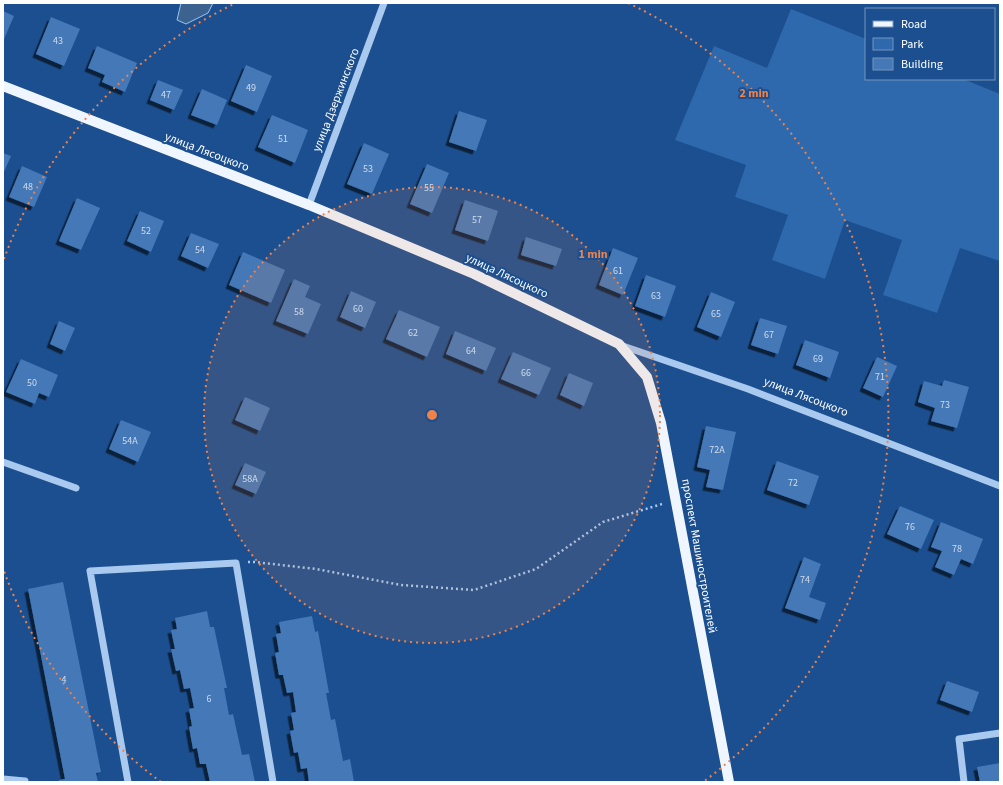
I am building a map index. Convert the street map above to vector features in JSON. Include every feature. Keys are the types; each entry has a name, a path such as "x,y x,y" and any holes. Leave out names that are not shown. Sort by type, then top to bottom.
{"main road":[{"name":"улица Лясоцкого","path":"3,86 309,205 474,274 619,344"},
{"name":"проспект Машиностроителей","path":"619,344 647,377 661,423 729,782"}],"street":[{"name":"улица Дзержинского","path":"309,205 384,3"},
{"name":"улица Лясоцкого","path":"619,344 748,389 1000,486"},
{"path":"3,462 76,488"},
{"path":"128,782 90,571 236,563 273,782"},
{"path":"964,782 959,739 1000,733"},
{"path":"3,779 25,782"}],"path":[{"path":"236,563 255,562 316,569 401,585 474,590 536,569 603,522 676,500"}],"green space":[{"path":"791,9 865,39 865,80 965,80 1000,94 1000,261 960,248 937,313 883,295 902,240 845,220 825,279 772,260 788,215 735,197 746,165 675,140 714,46 767,68"}],"shaded area":[{"path":"181,3 213,3 208,13 186,24 177,20"}],"building":[{"path":"3,11 14,16 4,39 3,39"},
{"path":"51,17 80,29 64,66 36,54"},
{"path":"97,46 137,63 125,92 102,82 105,75 88,68"},
{"path":"246,65 272,76 257,112 231,101"},
{"path":"158,80 183,90 174,110 150,100"},
{"path":"202,89 227,100 217,125 191,115"},
{"path":"459,111 487,120 476,151 449,142"},
{"path":"272,115 308,130 295,163 258,147"},
{"path":"364,143 389,154 372,194 347,184"},
{"path":"3,153 11,156 3,174"},
{"path":"427,164 449,173 432,213 410,204"},
{"path":"22,166 47,177 34,207 9,197"},
{"path":"77,198 100,208 81,250 59,241"},
{"path":"465,200 498,211 488,241 455,230"},
{"path":"140,211 164,221 151,252 127,241"},
{"path":"191,233 219,244 208,268 181,256"},
{"path":"526,237 562,249 556,266 521,255"},
{"path":"613,248 638,258 623,295 599,285"},
{"path":"243,252 285,270 271,303 229,285"},
{"path":"646,275 676,286 665,317 635,306"},
{"path":"294,279 310,286 305,297 321,304 308,334 276,321"},
{"path":"351,291 376,302 365,328 340,317"},
{"path":"711,292 735,302 721,337 697,327"},
{"path":"399,310 440,327 427,357 386,339"},
{"path":"760,318 787,326 778,354 751,345"},
{"path":"59,321 75,328 65,351 50,344"},
{"path":"455,331 496,348 486,371 446,354"},
{"path":"805,340 839,352 830,378 796,365"},
{"path":"513,352 551,368 539,395 501,379"},
{"path":"877,357 897,366 883,397 863,388"},
{"path":"21,359 58,375 49,397 39,393 35,404 6,392"},
{"path":"569,373 593,383 584,406 560,395"},
{"path":"944,380 969,387 957,428 931,421 935,408 918,402 924,381 942,386"},
{"path":"245,397 270,408 260,431 235,420"},
{"path":"121,420 151,432 138,462 109,449"},
{"path":"706,426 736,432 723,490 706,487 710,470 697,467"},
{"path":"777,461 819,476 809,505 767,490"},
{"path":"245,463 266,472 256,494 235,485"},
{"path":"900,506 934,520 921,549 887,534"},
{"path":"941,522 983,539 973,564 961,559 954,575 935,567 942,551 931,547"},
{"path":"804,557 821,564 809,597 826,603 820,620 785,608"},
{"path":"63,582 101,772 96,773 98,782 59,782 59,780 65,779 28,589"},
{"path":"207,611 210,627 214,627 227,688 224,688 229,715 233,714 242,755 249,754 255,782 210,782 206,764 200,764 197,748 193,749 189,727 192,726 189,709 194,708 190,688 184,689 180,670 176,671 171,649 175,649 171,630 177,629 175,618"},
{"path":"312,616 315,632 318,631 329,693 326,693 331,720 335,719 343,761 350,759 354,782 309,782 307,768 301,769 298,752 294,753 290,731 294,730 291,713 296,712 293,692 287,693 283,675 279,675 275,653 279,652 276,634 281,633 279,622"},
{"path":"947,681 979,692 972,712 940,700"},
{"path":"1000,763 1000,782 980,782 977,767"}]}
